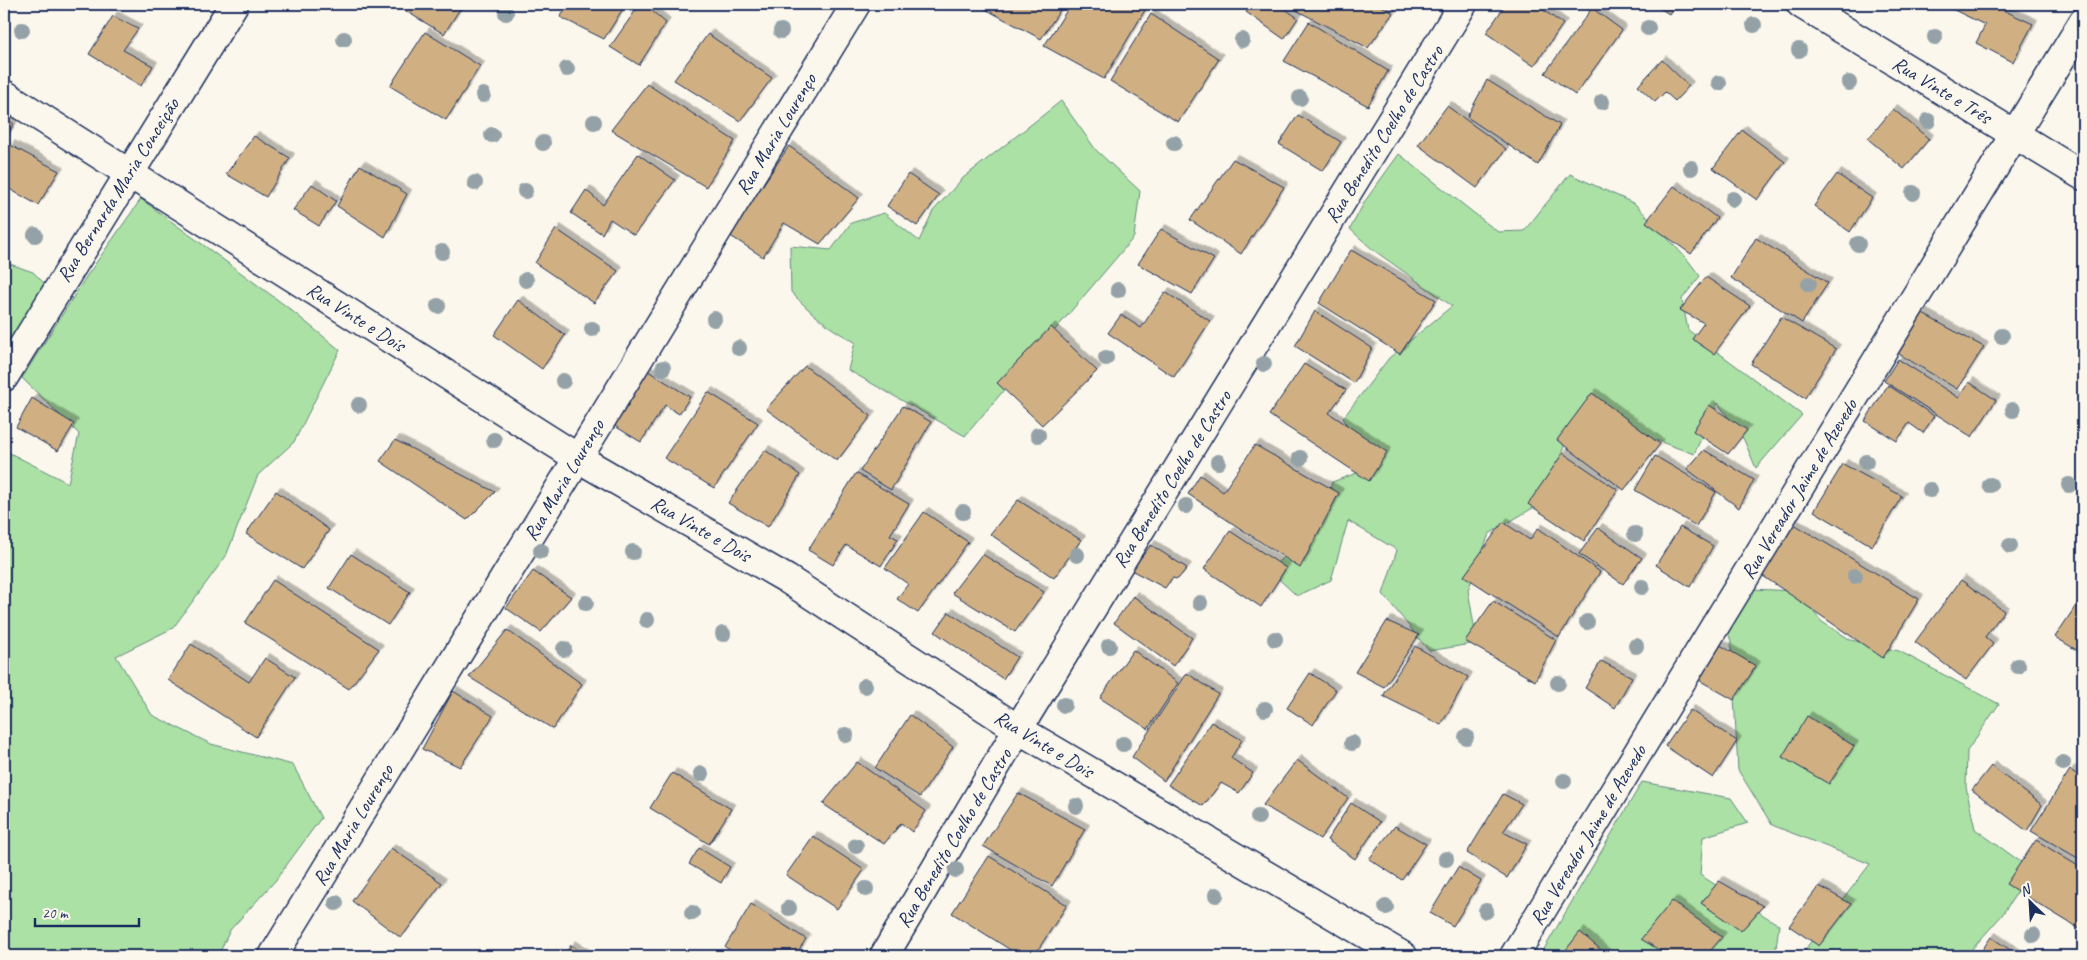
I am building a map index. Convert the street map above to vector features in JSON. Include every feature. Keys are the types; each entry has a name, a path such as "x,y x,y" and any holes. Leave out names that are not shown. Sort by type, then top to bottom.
{"street":[{"name":"Rua Bernarda Maria Conceição","path":"4,377 128,173 234,4"},
{"name":"Rua Maria Lourenço","path":"273,956 856,4"},
{"name":"Rua Benedito Coelho de Castro","path":"884,956 1018,729 1463,4"},
{"name":"Rua Vinte e Três","path":"1801,4 2083,176"},
{"name":"Rua Vereador Jaime de Azevedo","path":"1514,956 2083,22"},
{"name":"Rua Vinte e Dois","path":"4,94 578,458 787,579 1018,729 1403,956"}],"green space":[{"path":"1061,101 1096,150 1140,191 1134,237 965,436 848,370 855,342 821,320 791,292 790,246 831,250 851,223 884,213 919,241 933,211 963,178"},
{"path":"1399,154 1498,232 1524,231 1570,174 1635,204 1687,259 1700,276 1682,299 1688,330 1802,415 1756,468 1744,440 1718,403 1694,454 1650,438 1611,407 1565,444 1543,502 1489,534 1468,590 1477,643 1429,651 1383,594 1397,550 1348,521 1331,580 1297,596 1269,570 1321,523 1332,482 1371,468 1343,418 1389,358 1452,306 1372,249 1350,229 1365,201"},
{"path":"141,199 286,306 340,350 294,442 258,475 226,556 173,628 116,656 152,715 211,744 293,765 321,818 275,881 230,930 218,956 4,956 4,450 68,483 79,434 22,378 86,277"},
{"path":"4,262 33,272 47,286 13,344 4,348"},
{"path":"1751,589 1796,591 1822,622 1851,640 1899,651 1999,704 1967,751 1966,787 1975,829 2032,870 2002,915 1966,956 1800,956 1870,864 1772,825 1738,770 1731,641 1726,628"},
{"path":"1642,782 1731,798 1748,823 1703,837 1700,875 1779,925 1775,956 1540,956"}],"building":[{"path":"394,4 463,4 444,34"},
{"path":"570,4 626,4 604,39 560,17"},
{"path":"640,4 644,4 666,23 639,65 610,47"},
{"path":"976,4 1064,4 1041,39"},
{"path":"1071,4 1136,4 1145,10 1104,79 1044,46"},
{"path":"1252,4 1278,4 1298,18 1284,39 1246,12"},
{"path":"1300,4 1378,4 1393,13 1368,48 1296,10"},
{"path":"1506,4 1535,4 1563,24 1534,66 1486,33"},
{"path":"1653,4 1676,4 1669,14"},
{"path":"1950,4 1990,4 2033,24 2013,62 1976,43 1985,25 1948,7"},
{"path":"1592,8 1622,30 1575,95 1545,73"},
{"path":"1151,14 1219,59 1178,122 1110,81"},
{"path":"113,16 138,29 123,50 153,66 141,86 89,54"},
{"path":"1309,22 1388,71 1368,106 1284,61"},
{"path":"425,32 480,66 446,120 390,86"},
{"path":"708,34 772,78 740,121 674,80"},
{"path":"1662,60 1689,86 1675,101 1665,92 1655,102 1638,86"},
{"path":"1487,80 1560,125 1538,165 1467,117"},
{"path":"647,84 735,141 706,187 611,130"},
{"path":"1447,106 1506,149 1477,188 1418,145"},
{"path":"1893,109 1929,139 1904,169 1868,139"},
{"path":"1298,115 1341,142 1323,171 1279,144"},
{"path":"4,117 14,124 4,140"},
{"path":"1742,130 1785,162 1757,200 1713,168"},
{"path":"254,136 290,158 266,197 226,174"},
{"path":"10,145 59,171 38,205 4,186 4,156"},
{"path":"789,146 859,198 820,244 784,223 763,257 729,235"},
{"path":"638,154 675,180 634,235 610,219 602,234 571,213 586,190 603,205"},
{"path":"1233,159 1284,187 1241,254 1190,220"},
{"path":"360,165 407,194 385,237 337,206"},
{"path":"908,174 939,195 917,226 887,206"},
{"path":"1837,174 1872,198 1850,232 1814,206"},
{"path":"312,184 336,201 319,226 293,210"},
{"path":"1674,186 1717,218 1691,254 1646,222"},
{"path":"556,229 618,271 594,303 535,263"},
{"path":"1161,229 1214,259 1192,294 1138,264"},
{"path":"1756,238 1828,283 1802,323 1731,278"},
{"path":"1351,250 1436,300 1400,354 1319,303"},
{"path":"1706,277 1750,306 1714,354 1692,339 1704,323 1680,310"},
{"path":"1165,292 1210,321 1174,377 1108,333 1121,315 1141,328"},
{"path":"518,300 565,335 542,369 494,335"},
{"path":"1315,311 1372,348 1354,383 1295,346"},
{"path":"1919,312 1984,347 1957,389 1894,351"},
{"path":"1781,317 1836,349 1805,398 1751,364"},
{"path":"1051,327 1097,371 1042,425 997,383"},
{"path":"1898,359 1959,398 1969,382 1996,400 1972,437 1884,381"},
{"path":"1304,364 1346,390 1329,413 1387,452 1369,481 1269,415"},
{"path":"805,366 871,416 837,461 766,409"},
{"path":"648,371 690,397 679,414 665,405 641,442 613,425"},
{"path":"1888,385 1934,416 1923,433 1909,423 1897,441 1865,421"},
{"path":"708,392 758,423 714,488 664,458"},
{"path":"1592,393 1660,444 1624,490 1557,440"},
{"path":"32,398 74,424 58,451 16,427"},
{"path":"1709,405 1747,430 1728,454 1693,431"},
{"path":"903,406 931,422 891,490 860,471"},
{"path":"395,440 495,492 467,520 380,461"},
{"path":"1255,445 1339,493 1300,568 1188,494 1200,475 1223,492"},
{"path":"765,450 800,475 768,527 728,503"},
{"path":"1704,450 1754,480 1739,508 1687,469"},
{"path":"1563,453 1618,490 1584,541 1528,504"},
{"path":"1655,456 1716,492 1696,526 1635,490"},
{"path":"1843,464 1902,496 1872,546 1814,511"},
{"path":"856,473 909,504 890,535 898,539 881,566 846,545 833,565 808,550"},
{"path":"276,491 329,530 302,569 246,534"},
{"path":"1018,500 1081,540 1054,578 990,534"},
{"path":"924,512 968,542 918,613 897,599 908,584 885,568"},
{"path":"1789,521 1919,599 1883,658 1760,574"},
{"path":"1503,522 1530,540 1538,528 1600,572 1559,637 1464,576"},
{"path":"1680,527 1713,546 1690,587 1656,565"},
{"path":"1598,528 1642,558 1623,584 1579,554"},
{"path":"1230,531 1286,568 1261,607 1204,569"},
{"path":"1151,545 1187,568 1178,579 1172,578 1165,588 1131,570"},
{"path":"351,554 410,592 388,625 329,588"},
{"path":"982,554 1044,592 1015,632 952,593"},
{"path":"533,571 571,597 541,632 506,608"},
{"path":"273,580 379,649 349,689 245,623"},
{"path":"1961,580 2004,611 1985,637 1993,644 1966,680 1915,642"},
{"path":"2083,595 2083,654 2055,637"},
{"path":"1133,596 1192,638 1173,666 1114,623"},
{"path":"1493,601 1556,640 1535,681 1465,641"},
{"path":"949,612 1017,657 1003,679 935,632"},
{"path":"1387,621 1419,635 1384,687 1355,672"},
{"path":"507,630 582,684 553,729 469,677"},
{"path":"191,644 249,682 265,658 295,677 256,737 168,680"},
{"path":"1720,645 1756,666 1734,700 1697,679"},
{"path":"1415,646 1468,677 1441,725 1383,696"},
{"path":"1133,650 1178,683 1148,729 1100,698"},
{"path":"1601,661 1632,677 1615,708 1585,688"},
{"path":"1187,673 1218,694 1164,781 1132,757"},
{"path":"1310,673 1336,690 1313,725 1287,708"},
{"path":"453,691 493,716 460,767 422,749"},
{"path":"1690,710 1737,741 1713,778 1665,746"},
{"path":"910,715 953,747 920,797 875,768"},
{"path":"1807,716 1854,746 1829,784 1782,757"},
{"path":"1211,722 1242,740 1231,758 1253,773 1239,793 1221,783 1203,806 1168,785"},
{"path":"1297,760 1348,798 1320,839 1263,805"},
{"path":"857,762 926,811 912,832 901,823 884,844 823,804"},
{"path":"1991,766 2042,805 2027,831 1972,790"},
{"path":"2070,770 2083,778 2083,861 2031,831"},
{"path":"672,773 731,809 709,844 650,808"},
{"path":"1018,793 1085,829 1052,886 983,846"},
{"path":"1503,794 1522,804 1503,832 1527,844 1507,878 1467,853"},
{"path":"1351,803 1380,822 1355,859 1327,840"},
{"path":"1395,826 1426,844 1402,880 1369,859"},
{"path":"813,836 864,870 837,909 786,875"},
{"path":"2036,840 2083,869 2083,931 2006,884"},
{"path":"391,848 442,883 401,938 352,901"},
{"path":"699,848 730,867 721,883 689,864"},
{"path":"989,856 1067,905 1034,956 1020,956 952,913"},
{"path":"1458,867 1481,881 1453,926 1430,913"},
{"path":"1719,881 1763,906 1741,931 1701,903"},
{"path":"1819,886 1851,904 1819,946 1789,926"},
{"path":"1672,901 1722,937 1706,956 1669,956 1641,939"},
{"path":"751,904 806,939 795,956 740,956 725,947"},
{"path":"1580,932 1608,956 1561,956"},
{"path":"1991,937 2019,956 1978,956"},
{"path":"571,945 588,956 564,956"}]}
